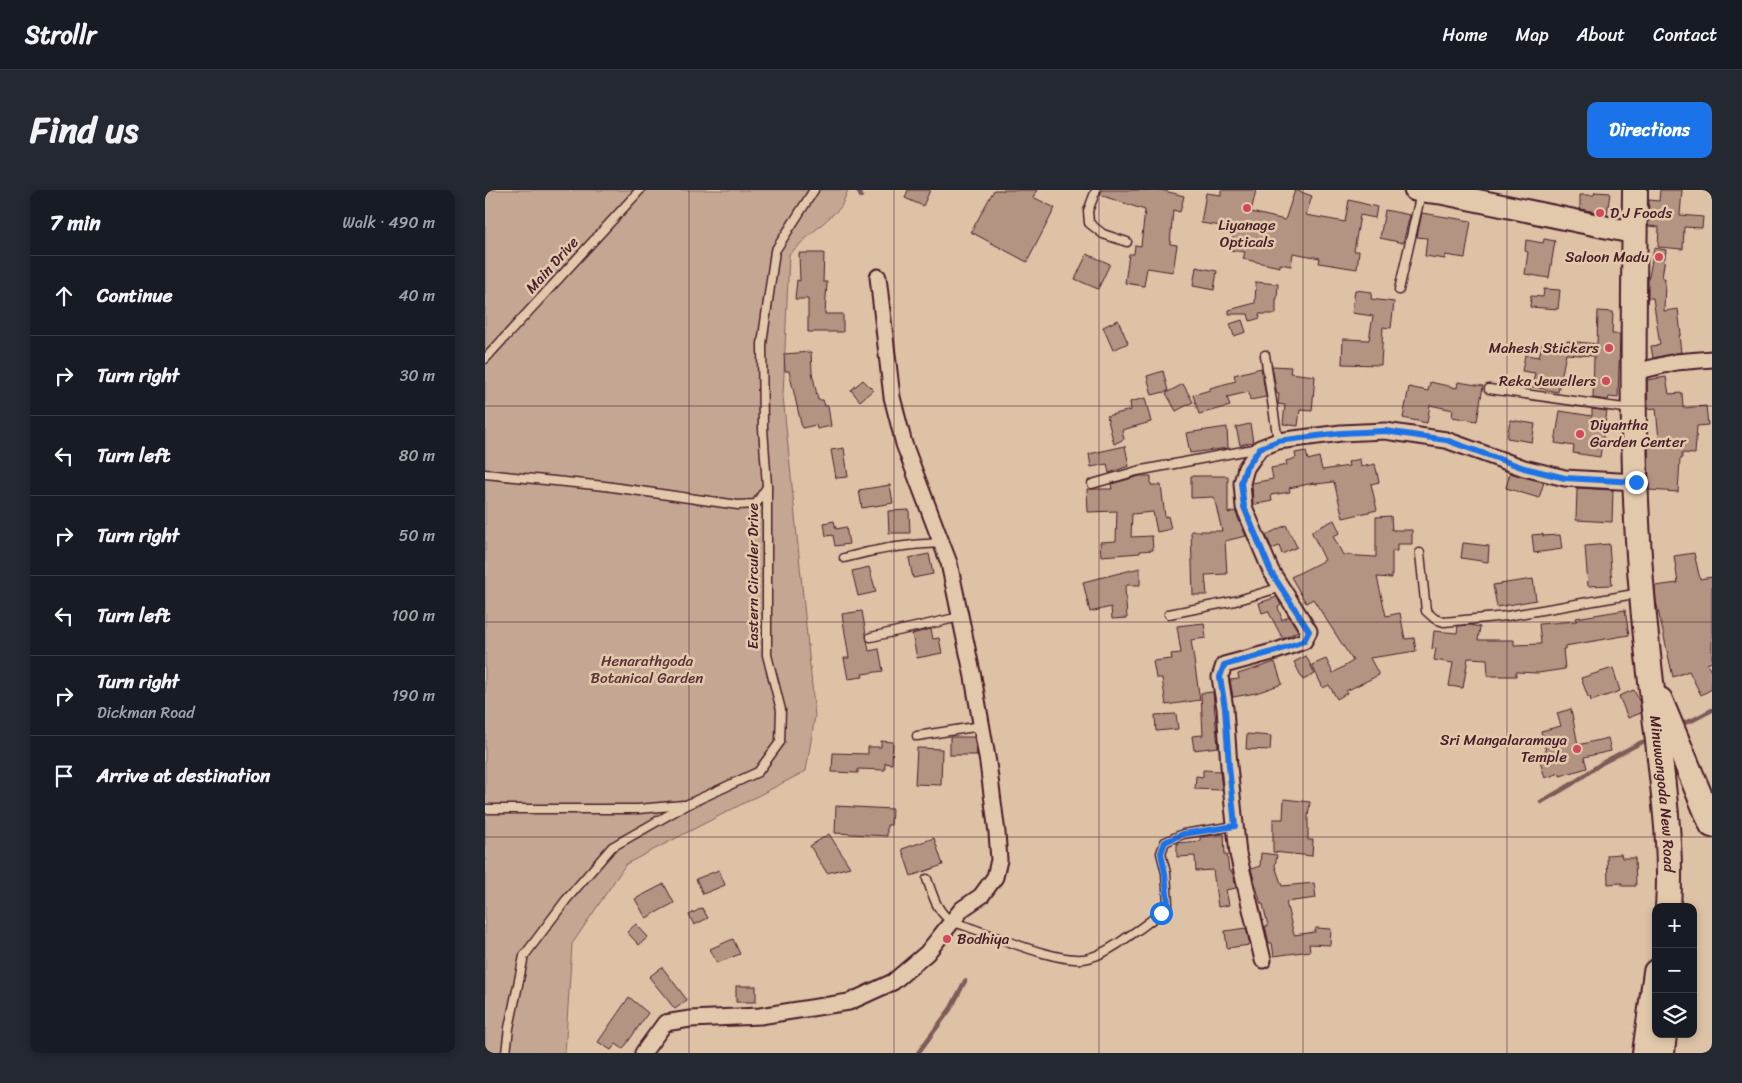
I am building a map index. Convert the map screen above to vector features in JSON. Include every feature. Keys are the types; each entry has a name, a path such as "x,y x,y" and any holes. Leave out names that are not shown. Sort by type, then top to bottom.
{"main road":[{"name":"Minuwangoda New Road","path":"1635,190 1636,482 1642,592 1666,812 1670,884 1668,903"},
{"path":"1651,680 1680,745 1712,825"},
{"path":"1645,1053 1654,993"},
{"path":"1662,1053 1664,1038"}],"street":[{"path":"1419,191 1441,193 1635,233"},
{"path":"643,1053 665,1023 690,1019 760,1016 849,1002 893,982 927,953 962,909 981,896 995,877 999,860 988,763 960,617 949,562 904,444 892,397 878,277"},
{"path":"1635,372 1676,362 1712,359"},
{"path":"1263,960 1239,854 1229,766 1225,708 1220,677 1224,665 1276,651 1304,641 1309,631 1271,572 1244,507 1241,483 1246,468 1260,448 1278,441 1341,433 1385,431 1446,440 1524,468 1565,478 1636,482"}],"lane":[{"name":"Main Drive","path":"485,359 640,190"},
{"name":"Eastern Circuler Drive","path":"506,1053 509,1028 524,956 566,900 612,847 686,805 758,772 780,742 781,710 767,655 767,486 763,428 762,344 775,250 814,190"},
{"path":"1096,190 1088,211 1089,223 1103,234 1127,242"},
{"path":"1399,290 1419,191"},
{"path":"1265,355 1278,441"},
{"path":"1489,389 1635,410"},
{"path":"1092,484 1137,471 1260,448"},
{"path":"485,474 605,486 738,504 756,504 767,486"},
{"path":"843,558 869,551 921,543 941,543"},
{"path":"1420,553 1426,611 1435,619 1444,622 1507,616 1642,592"},
{"path":"1169,614 1235,601 1282,587"},
{"path":"871,637 960,617"},
{"path":"917,736 981,726"},
{"path":"485,809 638,809 686,805"},
{"path":"927,879 944,916 953,922 1021,946 1057,956 1070,959 1089,958 1115,946 1161,913 1168,904 1161,853 1165,842 1183,834 1235,826"}],"green space":[{"name":"Henarathgoda Botanical Garden","path":"485,190 848,190 841,207 789,254 783,396 815,716 806,771 626,864 572,944 565,1053 485,1053"}],"building":[{"path":"908,190 930,190 923,206 905,198"},
{"path":"994,190 1037,190 1033,197 1055,208 1027,262 971,232"},
{"path":"1102,190 1161,190 1184,196 1180,212 1173,210 1170,244 1177,245 1173,272 1147,268 1144,286 1125,283 1129,254 1134,254 1135,245 1141,246 1145,210 1100,195"},
{"path":"1221,190 1256,190 1251,212 1285,220 1295,190 1312,196 1306,215 1345,222 1349,200 1377,207 1375,218 1360,215 1354,251 1359,251 1357,269 1319,263 1320,258 1293,253 1291,266 1280,264 1280,267 1243,259 1245,252 1230,250 1235,228 1201,223 1206,193 1221,195"},
{"path":"1660,190 1682,190 1680,215 1703,217 1702,228 1684,227 1683,249 1658,247 1659,227 1648,226 1649,200 1659,201"},
{"path":"1595,192 1610,193 1607,214 1580,209 1580,195 1594,195"},
{"path":"1385,210 1410,215 1403,243 1380,238"},
{"path":"1422,213 1471,221 1465,258 1445,255 1445,259 1425,256 1427,238 1417,237"},
{"path":"1544,239 1555,241 1549,278 1525,274 1528,252 1525,251 1526,240 1543,243"},
{"path":"1654,248 1666,250 1662,278 1665,278 1664,311 1678,309 1681,352 1653,358 1651,346 1660,345 1653,298 1648,298 1648,277"},
{"path":"799,253 824,253 823,282 827,282 825,314 843,314 843,332 808,332 808,299 795,299 797,280 800,281"},
{"path":"1087,254 1110,264 1098,289 1075,279"},
{"path":"1196,267 1217,271 1214,290 1193,286"},
{"path":"1256,282 1278,284 1276,314 1259,314 1260,318 1250,321 1248,314 1229,314 1229,310 1255,303"},
{"path":"1544,289 1560,290 1558,309 1530,307 1531,296 1543,297"},
{"path":"1355,290 1372,292 1371,299 1394,302 1391,328 1383,327 1381,365 1342,364 1343,339 1369,340 1373,316 1352,313"},
{"path":"1598,311 1613,312 1612,334 1620,334 1618,398 1609,397 1608,400 1593,398 1594,356 1566,354 1558,392 1532,387 1535,373 1522,371 1525,355 1539,357 1542,344 1566,348 1567,341 1597,344"},
{"path":"1118,320 1128,343 1113,350 1103,327"},
{"path":"1242,320 1246,332 1234,336 1230,324"},
{"path":"811,352 812,372 818,400 823,400 825,406 828,406 831,426 817,429 816,425 802,428 789,371 785,371 784,354"},
{"path":"1272,366 1291,367 1290,373 1315,376 1312,411 1300,410 1298,426 1283,424 1285,405 1278,404 1279,394 1277,394"},
{"path":"1261,368 1266,397 1250,400 1249,392 1227,397 1230,406 1199,414 1193,395 1236,381 1234,375"},
{"path":"1163,371 1168,391 1152,395 1147,376"},
{"path":"1666,377 1669,394 1682,393 1683,408 1706,406 1708,425 1697,426 1695,454 1682,453 1678,492 1649,490 1648,440 1659,440 1656,408 1648,409 1647,380"},
{"path":"863,380 873,390 860,401 851,390"},
{"path":"1430,382 1457,388 1458,382 1483,386 1477,421 1452,417 1453,410 1430,405 1427,423 1403,418 1409,387 1428,391"},
{"path":"1183,384 1193,402 1176,411 1166,393"},
{"path":"1145,398 1151,422 1122,430 1124,439 1114,444 1107,416 1131,410 1130,402"},
{"name":"Diyantha Garden Center","path":"1592,409 1607,411 1600,457 1573,453 1574,446 1555,443 1560,411 1592,416"},
{"path":"1510,420 1535,424 1532,442 1507,438"},
{"path":"1250,424 1253,442 1240,445 1236,427"},
{"path":"1227,427 1228,448 1190,453 1186,433"},
{"path":"1125,446 1129,466 1109,473 1107,464 1091,467 1089,454"},
{"path":"844,448 848,477 836,478 831,450"},
{"path":"1306,451 1308,460 1319,457 1322,470 1349,466 1348,462 1360,459 1361,467 1375,464 1379,482 1371,484 1377,510 1343,518 1334,482 1314,483 1289,488 1290,492 1271,495 1272,501 1253,505 1252,483 1273,479 1271,468 1287,465 1286,461 1296,458 1295,453"},
{"path":"1510,473 1544,482 1539,498 1506,488"},
{"path":"1140,476 1151,476 1151,485 1161,485 1165,517 1168,516 1171,529 1157,532 1153,512 1132,514 1131,537 1152,536 1153,550 1101,556 1100,542 1116,541 1117,511 1088,512 1087,489 1112,489 1111,484"},
{"path":"1191,476 1228,476 1228,513 1235,511 1246,536 1225,541 1227,574 1205,575 1207,595 1193,595 1191,531 1222,531 1214,497 1191,498"},
{"path":"890,485 893,503 862,508 859,490"},
{"path":"1577,488 1613,490 1612,522 1576,520"},
{"path":"909,510 910,533 889,533 888,511"},
{"path":"1391,516 1392,530 1412,530 1412,544 1397,544 1397,551 1392,551 1392,578 1377,577 1386,616 1400,613 1405,639 1414,638 1416,651 1370,658 1379,675 1346,691 1347,693 1337,699 1329,685 1323,688 1312,665 1326,659 1333,673 1353,661 1313,599 1306,603 1291,577 1325,560 1312,531 1334,520 1340,533 1333,536 1343,555 1376,557 1376,517"},
{"path":"834,521 836,529 846,527 849,544 835,546 833,535 826,536 824,523"},
{"path":"1286,525 1297,547 1282,554 1279,546 1272,549 1266,535"},
{"path":"1543,534 1543,536 1560,535 1562,549 1534,553 1532,535"},
{"path":"1463,543 1489,546 1488,562 1461,558"},
{"path":"1609,544 1612,585 1588,586 1585,546"},
{"path":"1694,553 1700,579 1712,577 1712,662 1707,664 1712,673 1712,689 1701,695 1689,671 1673,677 1656,601 1655,586 1678,583 1674,556"},
{"path":"929,554 933,574 913,578 909,558"},
{"path":"869,567 876,592 858,596 852,571"},
{"path":"1140,568 1140,585 1127,585 1125,588 1127,618 1112,619 1111,607 1090,612 1083,582"},
{"path":"1533,579 1536,600 1497,607 1493,585"},
{"path":"1277,597 1281,605 1278,607 1282,620 1289,616 1298,631 1283,639 1268,611 1262,613 1259,603"},
{"path":"1625,610 1629,635 1565,646 1565,649 1563,649 1565,669 1538,673 1516,672 1516,676 1488,676 1487,659 1468,658 1463,688 1449,686 1453,663 1434,660 1436,648 1432,649 1434,631 1457,633 1458,626 1470,625 1480,627 1478,640 1514,640 1514,645 1541,644 1539,624 1577,621 1576,618"},
{"path":"862,611 869,651 879,649 883,671 862,674 863,677 848,679 844,658 849,658 842,614"},
{"path":"1204,623 1206,638 1191,640 1200,700 1166,705 1162,678 1156,678 1153,661 1172,659 1171,654 1181,653 1177,626"},
{"path":"931,629 933,639 939,638 942,653 917,658 912,634"},
{"path":"1306,656 1315,674 1303,680 1294,662"},
{"path":"1275,662 1282,684 1256,693 1233,697 1230,680 1239,679 1238,674"},
{"path":"1613,668 1620,691 1591,701 1581,678"},
{"path":"1634,690 1640,703 1641,713 1628,718 1619,696"},
{"path":"1213,692 1218,747 1194,750 1192,736 1203,735 1201,693"},
{"path":"1571,709 1578,745 1608,738 1611,751 1584,757 1587,768 1560,776 1560,773 1545,778 1538,755 1546,752 1541,731 1561,726 1557,713"},
{"path":"1176,714 1178,729 1156,731 1155,715"},
{"path":"1247,734 1271,736 1270,750 1246,749"},
{"path":"950,737 974,737 977,755 950,755"},
{"path":"881,741 893,742 892,764 885,763 885,770 858,769 858,773 832,772 833,753 868,754 868,747 881,747"},
{"path":"917,748 942,749 941,785 915,784"},
{"path":"1203,770 1220,771 1222,790 1195,789 1196,776 1203,777"},
{"path":"1284,799 1310,802 1308,840 1313,840 1312,856 1273,852 1273,819 1283,819"},
{"path":"836,806 892,809 891,825 887,825 887,836 835,833"},
{"path":"829,834 850,867 827,873 810,846"},
{"path":"1224,834 1225,855 1227,855 1229,871 1233,874 1236,888 1226,890 1229,905 1218,907 1213,870 1196,871 1195,856 1177,857 1177,843 1200,841 1200,837"},
{"path":"934,838 943,865 911,876 902,849"},
{"path":"1261,853 1277,855 1275,866 1282,886 1314,883 1316,898 1286,902 1294,935 1315,932 1316,928 1331,929 1330,945 1309,944 1310,951 1274,956 1272,943 1269,943 1265,926 1268,926 1263,904 1261,904 1251,869 1260,866"},
{"path":"1621,854 1622,858 1635,858 1636,886 1622,886 1622,883 1608,884 1607,855"},
{"path":"719,870 725,885 703,894 696,879"},
{"path":"664,884 674,903 646,918 635,899"},
{"path":"702,908 708,918 694,925 689,915"},
{"path":"636,924 648,937 639,945 627,932"},
{"path":"1246,928 1250,945 1227,948 1225,931"},
{"path":"733,939 740,954 717,963 710,949"},
{"path":"662,967 687,1000 675,1009 649,977"},
{"path":"736,986 756,986 756,1002 736,1002"},
{"path":"629,997 648,1013 623,1049 616,1044 611,1050 598,1042"}],"waterway":[{"path":"858,190 861,196"},
{"path":"1681,724 1712,710"},
{"path":"1541,802 1572,784 1602,763 1642,742"},
{"path":"918,1053 951,1008 965,981"}],"place":[{"name":"Liyanage Opticals","path":"1247,208"},
{"name":"D J Foods","path":"1600,213"},
{"name":"Saloon Madu","path":"1659,257"},
{"name":"Mahesh Stickers","path":"1609,348"},
{"name":"Reka Jewellers","path":"1606,381"},
{"name":"Diyantha Garden Center","path":"1580,434"},
{"name":"Sri Mangalaramaya Temple","path":"1577,749"},
{"name":"Bodhiya","path":"947,939"}],"route":[{"path":"1161,913 1168,904 1161,853 1165,842 1183,834 1235,826 1225,708 1220,677 1224,665 1276,651 1304,641 1309,631 1271,572 1244,507 1241,483 1246,468 1260,448 1278,441 1341,433 1385,431 1446,440 1524,468 1565,478 1604,482 1636,482"}]}
